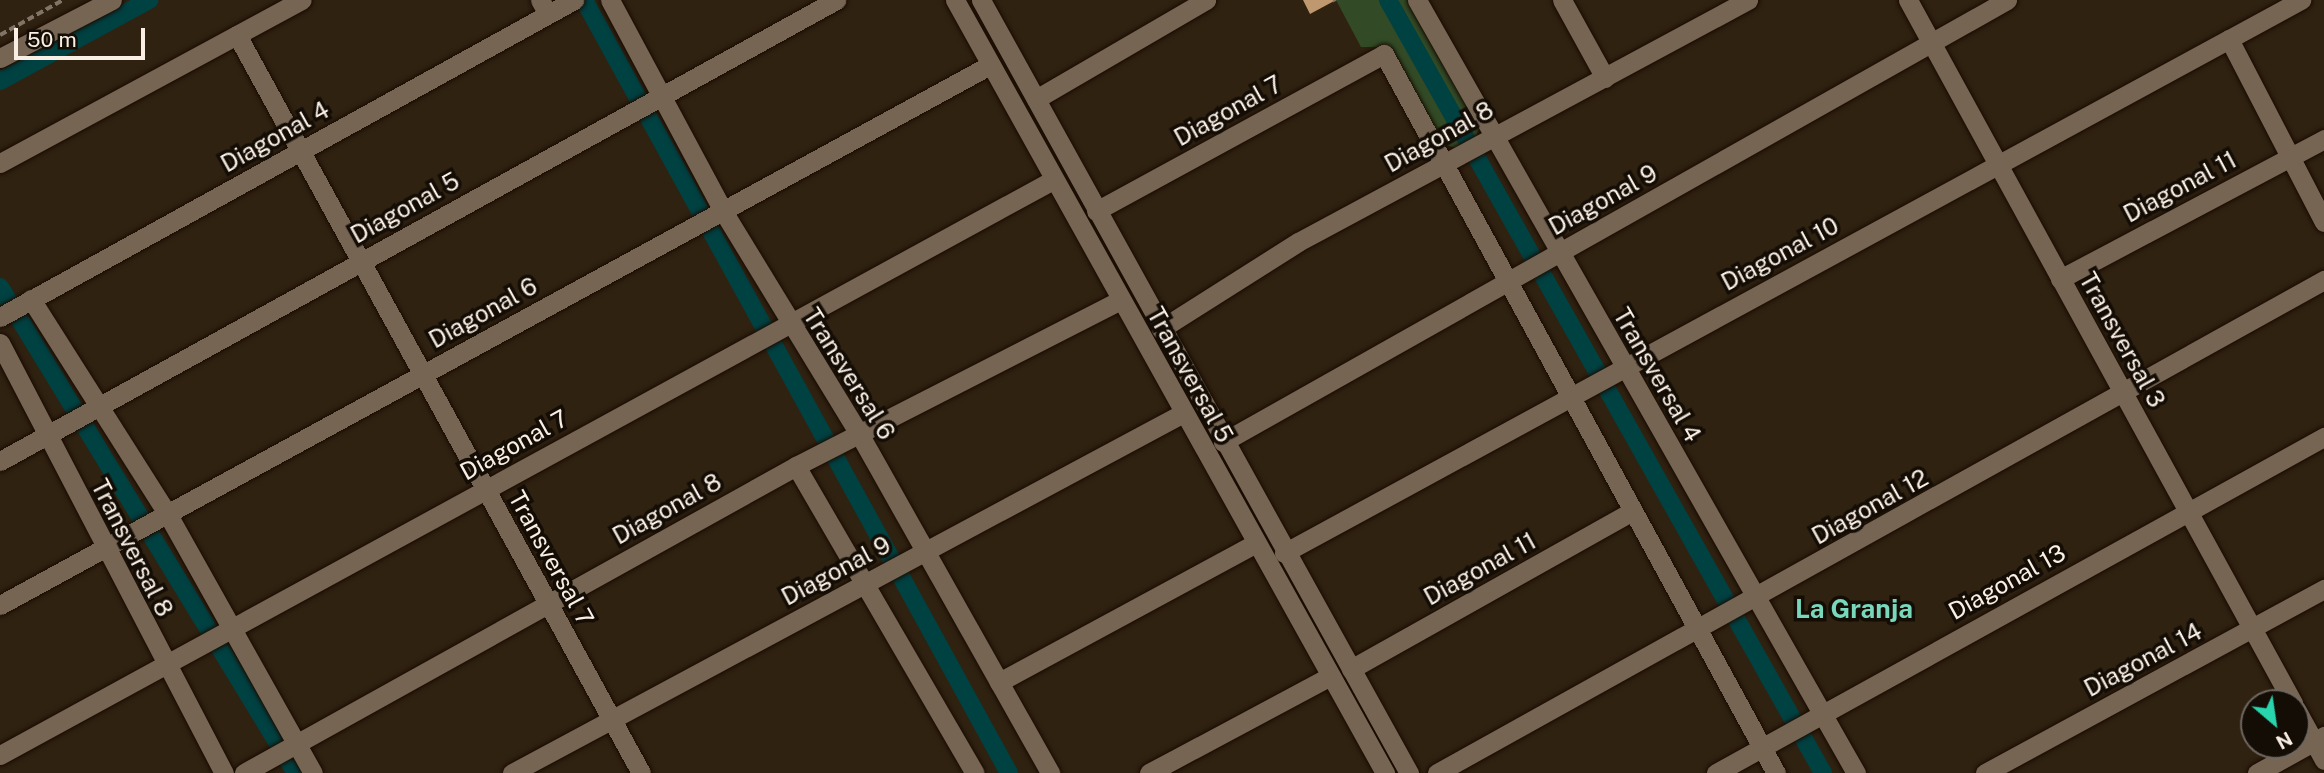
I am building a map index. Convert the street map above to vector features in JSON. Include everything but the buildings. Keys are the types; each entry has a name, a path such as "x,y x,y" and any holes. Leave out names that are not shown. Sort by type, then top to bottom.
{"street":[{"path":"0,58 112,0"},
{"path":"0,163 302,0"},
{"name":"Diagonal 4","path":"1,316 300,151 544,7 574,0"},
{"name":"Transversal 6","path":"610,0 660,95 709,218 861,437 922,552 1050,773"},
{"name":"Diagonal 5","path":"0,461 631,110 836,0"},
{"name":"Transversal 5","path":"955,0 1385,773"},
{"name":"Transversal 5","path":"981,0 1284,553 1409,773"},
{"path":"1036,99 1206,0"},
{"name":"Transversal 4","path":"1417,0 1484,138 1818,714 1856,773"},
{"path":"1562,0 1605,78"},
{"name":"Diagonal 8","path":"1161,329 1298,242 1484,138 1605,78 1748,0"},
{"name":"Transversal 3","path":"1908,0 2285,689"},
{"name":"Diagonal 9","path":"1223,442 2007,0"},
{"name":"Diagonal 10","path":"1284,553 2295,3"},
{"name":"Transversal 7","path":"237,35 641,773"},
{"path":"2229,39 2324,222"},
{"name":"Diagonal 7","path":"1096,211 1384,54 1446,160"},
{"name":"Diagonal 6","path":"0,606 990,65"},
{"name":"Diagonal 11","path":"2060,279 2324,139"},
{"path":"1446,160 1513,278 1632,511 1702,629 1776,773"},
{"name":"Diagonal 7","path":"0,755 163,661 486,489 1053,180"},
{"name":"Diagonal 12","path":"1437,773 1702,629 2324,281"},
{"name":"Diagonal 8","path":"249,770 796,466 842,448 1120,300"},
{"path":"27,302 92,410 164,514 223,629 313,773"},
{"name":"Transversal 8","path":"0,343 54,431 104,547 224,773"},
{"name":"Diagonal 9","path":"512,773 1183,413"},
{"name":"Diagonal 13","path":"1716,773 1818,714 2324,437"},
{"path":"796,466 875,578 975,773"},
{"name":"Diagonal 11","path":"1351,669 1632,511"},
{"path":"999,682 1256,543"},
{"name":"Diagonal 14","path":"1985,773 2253,630 2324,589"},
{"path":"1149,773 1331,676"},
{"path":"2257,773 2319,739 2324,760"}],"path":[{"path":"0,35 63,0"}],"green space":[{"path":"1336,0 1413,0 1482,123 1475,138 1457,148 1441,144 1383,47 1361,47"}],"waterway":[{"path":"0,81 149,0"},
{"path":"584,0 1009,773"},
{"path":"1388,0 1823,773"},
{"path":"0,287 296,773"}],"district":[{"name":"La Granja","path":"1854,609"}]}
